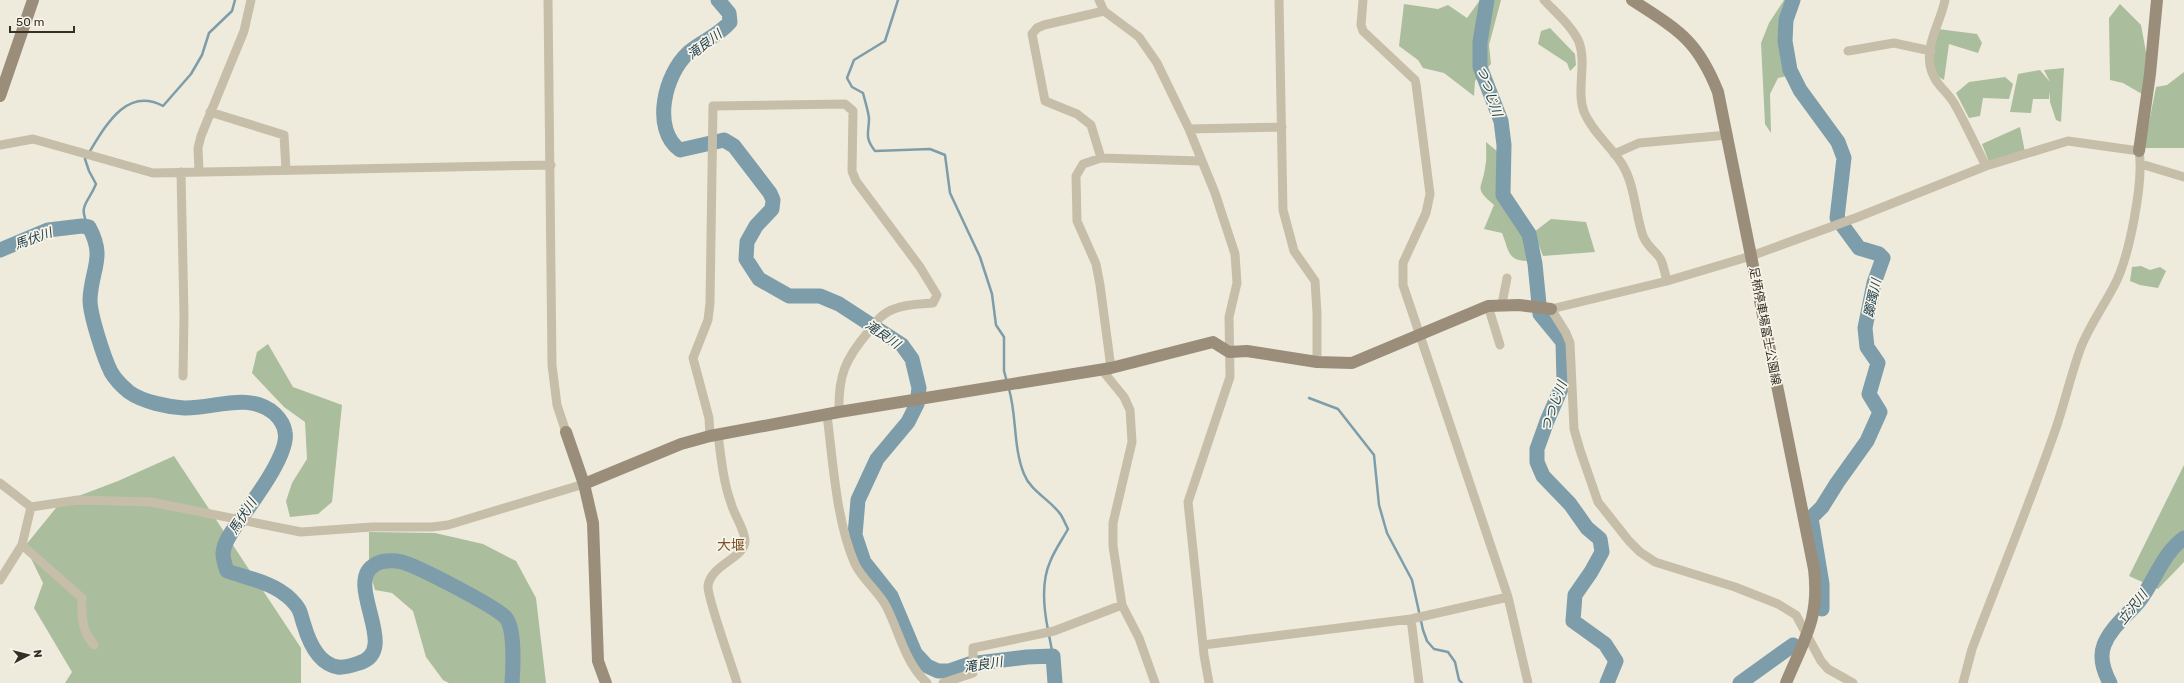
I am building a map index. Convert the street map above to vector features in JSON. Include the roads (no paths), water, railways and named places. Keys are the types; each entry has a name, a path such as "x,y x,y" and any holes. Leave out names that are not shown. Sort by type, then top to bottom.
{"street":[{"path":"0,96 33,0"},
{"path":"199,172 201,136 244,31 251,0"},
{"path":"548,0 552,365 557,405 584,484 593,523 596,645 602,681"},
{"path":"1099,0 1104,11 1139,38 1151,52 1189,129 1215,193 1235,254 1237,283 1229,317 1230,377 1188,502 1203,645 1209,683"},
{"path":"1279,0 1283,210 1294,251 1315,281 1318,313 1317,362"},
{"path":"1364,0 1361,25 1364,31 1415,80 1416,84 1430,194 1426,213 1403,263 1403,285 1421,333 1508,597 1528,683"},
{"path":"1544,0 1572,31 1578,42 1581,52 1581,90 1584,111 1597,134 1622,164 1629,180 1636,217 1647,246 1661,259 1667,281"},
{"name":"足柄停車場富士公園線","path":"1632,0 1679,31 1694,46 1711,74 1718,92 1728,135 1814,569 1816,600 1808,634 1786,683"},
{"path":"1945,0 1931,51 1930,65 1939,87 1953,101 1970,131 1986,166"},
{"path":"1963,683 1972,649 2056,428 2089,328 2115,286 2124,263 2132,228 2141,164 2139,151 2150,74 2157,0"},
{"path":"1101,158 1091,125 1077,114 1045,101 1032,34 1036,28 1044,25 1104,11"},
{"path":"1848,51 1894,43 1931,51"},
{"path":"737,683 708,587 715,570 738,554 743,548 745,541 730,502 693,358 708,320 710,303 713,147 712,106 845,104 850,106 853,111 852,171 856,181 920,267 937,296 933,302 895,308 884,314 851,353 845,365 833,414 840,512 856,565 886,606 907,657 918,674 927,683"},
{"path":"210,112 284,135 286,170"},
{"path":"1189,129 1282,127"},
{"path":"1614,154 1639,143 1728,135"},
{"path":"0,145 33,139 152,173 551,165"},
{"path":"0,483 31,507 78,500 124,500 151,502 253,521 301,532 372,527 432,527 458,523 584,484 681,444 714,435 1107,369 1213,342 1229,352 1247,351 1317,362 1352,363 1488,306 1502,304 1543,308 1667,281 1751,256 1833,226 1986,166 2068,141 2139,151"},
{"path":"1155,683 1139,638 1122,605 1113,546 1113,523 1132,442 1132,426 1130,410 1124,396 1107,369 1100,285 1090,248 1077,221 1076,176 1083,164 1101,158 1201,161"},
{"path":"2141,164 2184,177"},
{"path":"181,172 184,316 183,376"},
{"path":"1502,304 1507,278"},
{"path":"1488,306 1500,344"},
{"path":"1543,308 1566,333 1570,343 1574,429 1598,502 1640,552 1655,562 1735,587 1778,604 1796,615 1808,634 1821,661 1828,669 1853,683"},
{"path":"0,580 22,545 31,507"},
{"path":"22,545 82,598 83,624 86,635 94,645"},
{"path":"1203,645 1411,619 1508,597"},
{"path":"943,683 973,673 973,648 1047,633 1122,605"},
{"path":"1411,619 1419,683"}],"waterway":[{"path":"89,227 84,214 84,209 96,184 85,159 99,136 107,124 126,106 137,101 149,101 163,106 191,74 202,55 209,33 232,11 235,0"},
{"name":"滝良川","path":"718,0 729,13 730,22 720,31 688,53 680,62 668,87 664,102 664,116 666,129 671,141 680,150 724,140 734,146 770,193 773,200 772,209 756,226 747,242 746,259 759,279 789,296 820,296 839,304 902,345 912,359 919,388 917,404 908,422 877,459 858,500 855,535 864,562 891,596 915,653 927,666 938,671 949,671 969,664 1027,657 1053,656 1055,683"},
{"path":"898,0 885,41 854,60 847,78 852,87 863,93 869,118 868,138 875,151 930,149 945,155 950,193 980,257 992,294 996,325 1004,337 1004,371 1007,382"},
{"name":"つつじ川","path":"1487,0 1480,42 1480,67 1501,121 1504,145 1503,195 1529,234 1535,264 1540,314 1563,342 1564,382 1537,449 1537,462 1543,476 1570,504 1587,528 1600,539 1602,552 1591,572 1575,595 1573,621 1605,644 1616,661 1607,683"},
{"name":"躑躅川","path":"1793,0 1786,20 1785,41 1790,70 1800,90 1838,142 1844,158 1837,218 1859,248 1879,254 1883,258 1874,283 1865,328 1867,347 1878,363 1869,394 1880,412 1867,441 1822,507 1811,518 1822,584 1822,609"},
{"name":"馬伏川","path":"0,250 48,230 82,226 89,227 94,238 97,256 90,300 92,316 108,366 117,380 135,396 163,405 195,408 243,402 265,407 279,418 283,424 285,432 285,441 281,453 268,479 228,538 223,553 224,560 227,571 256,580 277,589 285,594 295,604 301,614 306,632 315,651 325,662 338,667 343,667 359,663 371,656 375,645 375,632 367,602 365,587 366,575 376,564 387,561 398,561 410,565 456,587 488,605 506,618 509,623 512,640 512,683"},
{"path":"1009,389 1018,453 1024,474 1031,486 1057,510 1068,529 1052,558 1045,578 1045,614 1048,630"},
{"path":"1309,398 1338,409 1374,455 1379,505 1387,533 1412,580 1423,630 1427,641 1434,649 1448,652 1455,662 1459,680 1462,683"},
{"name":"立沢川","path":"2110,683 2104,670 2102,660 2104,645 2107,639 2115,627 2140,600 2170,551 2184,538"},
{"path":"1049,635 1053,656"},
{"name":"躑躅川","path":"1740,683 1793,645"}],"district":[{"name":"大堰","path":"731,545"}]}
